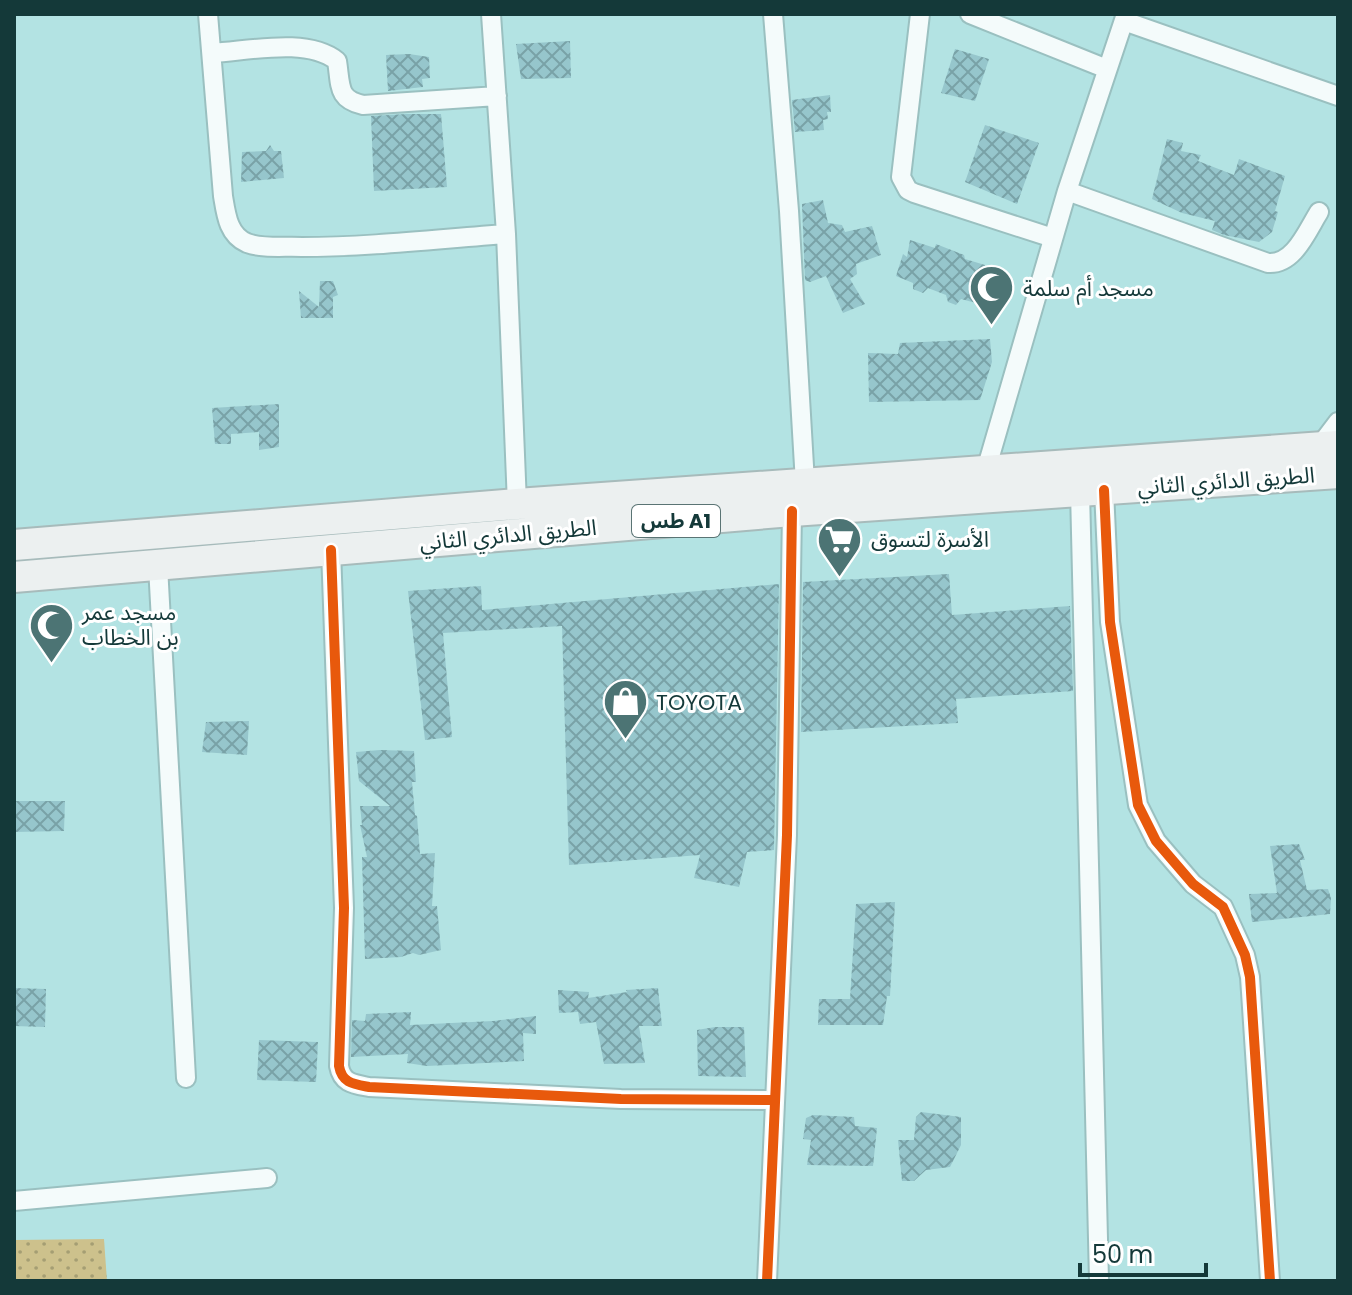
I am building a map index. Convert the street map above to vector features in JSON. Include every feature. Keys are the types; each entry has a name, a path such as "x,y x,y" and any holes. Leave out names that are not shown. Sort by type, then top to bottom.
{"highway":[{"name":"الطريق الدائري الثاني","path":"14,545 517,504 1328,447"},
{"name":"الطريق الدائري الثاني","path":"14,577 792,511 1338,473"}],"street":[{"path":"208,14 226,215 236,236 247,243 269,246 328,247 506,234"},
{"path":"491,14 506,234 517,504"},
{"path":"773,14 789,211 805,483"},
{"path":"920,14 901,177 903,184 914,193 1053,238"},
{"path":"970,14 1107,69"},
{"path":"986,470 1067,191 1125,17 1338,96"},
{"path":"212,53 307,47 325,51 337,61 342,95 348,102 363,105 497,96"},
{"path":"1067,191 1277,264 1291,255 1319,212"},
{"path":"1328,447 1338,422"},
{"path":"1092,490 1099,1281"},
{"path":"1092,490 1138,805 1156,841 1193,884 1223,907 1245,955 1250,977 1270,1281"},
{"path":"767,1281 787,835 792,511"},
{"path":"331,550 344,908 341,1076 347,1081 369,1087 621,1099 775,1100"},
{"path":"158,566 186,1078"},
{"path":"14,1201 267,1178"}],"shaded area":[{"path":"104,1239 107,1281 14,1281 14,1240"}],"building":[{"path":"570,41 571,78 521,79 516,44"},
{"path":"955,49 989,59 975,101 941,93"},
{"path":"386,55 429,57 430,78 422,79 423,87 388,91"},
{"path":"830,95 831,112 827,112 828,119 823,120 824,130 795,132 792,100"},
{"path":"441,114 447,187 374,191 371,116"},
{"path":"985,125 1039,143 1017,204 965,182"},
{"path":"1167,139 1183,143 1181,151 1201,155 1198,161 1234,175 1239,159 1285,176 1272,232 1259,242 1224,235 1212,230 1215,221 1182,213 1152,199"},
{"path":"270,145 274,151 281,151 284,178 241,182 242,152 266,151"},
{"path":"823,200 828,223 842,225 845,232 872,226 881,255 856,264 857,274 850,279 865,304 843,313 826,276 810,282 805,280 802,204"},
{"path":"910,240 935,248 936,244 985,265 976,303 961,299 956,305 948,302 946,295 928,288 923,293 913,289 913,283 896,276 903,254 907,257"},
{"path":"320,281 333,281 338,295 333,297 333,318 301,318 299,291 319,307"},
{"path":"990,339 992,362 980,400 869,402 868,353 898,354 900,343"},
{"path":"279,404 279,447 259,450 259,432 231,434 231,444 215,444 212,408"},
{"path":"949,574 952,615 1070,606 1073,691 956,699 958,723 801,732 803,582"},
{"path":"779,584 774,850 747,852 739,887 694,878 700,855 569,865 562,626 443,633 452,737 425,740 408,591 481,586 482,610"},
{"path":"249,721 247,755 202,752 206,722"},
{"path":"414,751 416,782 412,782 420,854 435,853 432,906 437,906 441,950 365,959 362,857 367,857 360,825 360,806 390,806 359,781 356,752"},
{"path":"14,801 65,801 64,831 14,832"},
{"path":"1299,844 1305,860 1300,860 1307,890 1328,889 1330,914 1252,922 1249,894 1277,893 1270,846"},
{"path":"895,902 890,996 887,996 883,1025 818,1025 819,999 850,999 856,904"},
{"path":"14,988 46,989 45,1027 14,1026"},
{"path":"658,988 662,1026 639,1026 645,1063 604,1064 596,1022 580,1024 578,1012 559,1013 558,990 589,992 588,998 626,990"},
{"path":"411,1012 410,1025 536,1016 536,1034 523,1033 524,1061 427,1066 407,1063 408,1054 351,1057 352,1020 365,1021 366,1014"},
{"path":"744,1027 746,1077 698,1076 697,1030"},
{"path":"259,1040 318,1042 316,1082 257,1080"},
{"path":"921,1112 961,1117 961,1145 950,1167 926,1170 914,1181 902,1181 898,1140 914,1140 916,1117"},
{"path":"813,1115 854,1117 855,1126 877,1128 873,1166 807,1165 811,1140 803,1139 806,1118"}],"cycle path":[{"path":"1104,490 1110,622 1138,805 1156,841 1193,884 1223,907 1245,955 1250,977 1270,1281"},
{"path":"767,1281 787,835 792,511"},
{"path":"331,550 344,908 339,1066 343,1076 353,1084 369,1087 621,1099 775,1100"}],"place":[{"name":"مسجد أم سلمة","path":"992,327"},
{"name":"الأسرة لتسوق","path":"840,578"},
{"name":"مسجد عمر بن الخطاب","path":"51,664"},
{"name":"TOYOTA","path":"625,741"}]}
